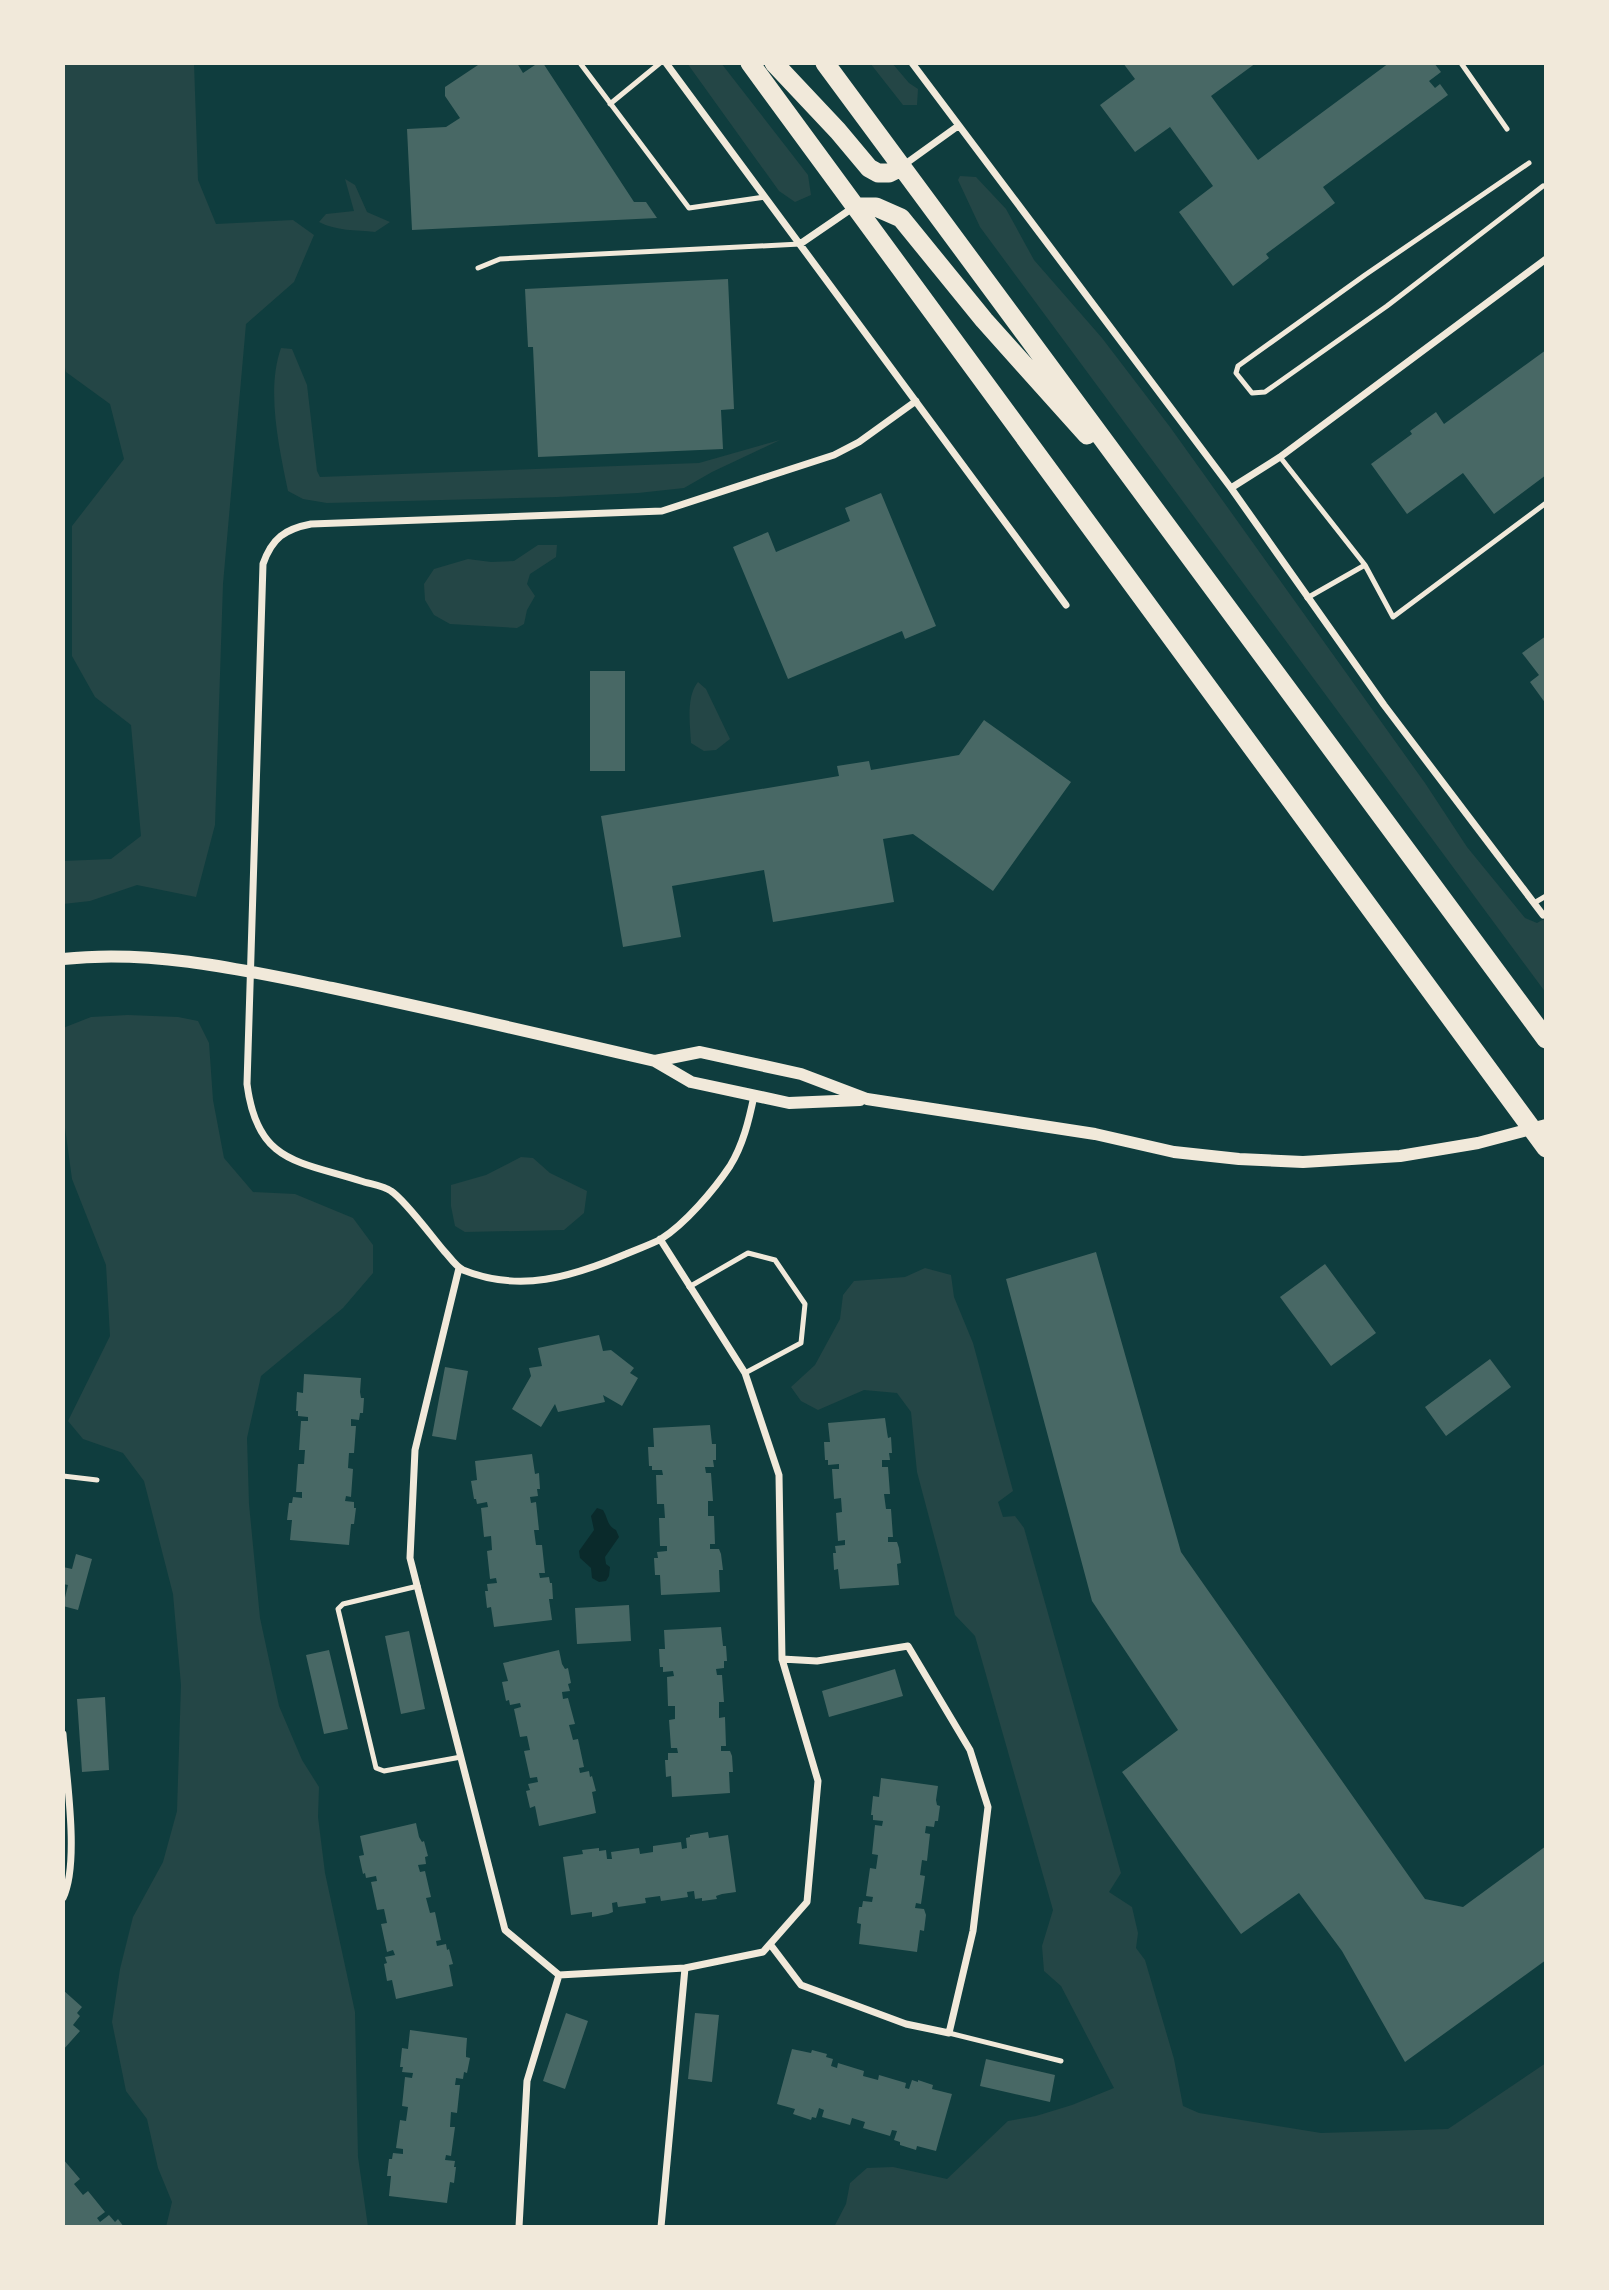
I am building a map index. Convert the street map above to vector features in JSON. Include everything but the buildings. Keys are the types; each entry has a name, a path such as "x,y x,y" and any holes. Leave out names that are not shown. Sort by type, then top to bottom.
{"highway":[{"path":"750,63 1539,1128 1546,1148"},
{"path":"774,63 869,168 878,173 889,173 901,167"},
{"path":"825,63 1546,1039"},
{"path":"855,207 877,207 901,218 1044,389 1149,499"}],"street":[{"path":"666,63 1066,605"},
{"path":"912,63 1231,488 1384,705 1543,915"},
{"path":"901,167 958,126"},
{"path":"800,244 855,207"},
{"path":"1231,488 1280,457 1546,259"},
{"path":"754,1096 743,1138 730,1166 687,1218 660,1239 573,1275 540,1280 510,1282 459,1268 391,1191 294,1162 282,1154 260,1130 250,1108 247,1084 262,564 268,548 291,528 311,524 662,511 834,456 859,442 916,401"},
{"path":"63,959 159,958 250,971 655,1061 691,1082 789,1103 867,1099 1095,1134 1174,1152 1276,1161 1356,1160 1400,1156 1478,1143 1539,1128"},
{"path":"655,1061 700,1052 801,1074 867,1099"},
{"path":"459,1268 415,1450 410,1558 505,1930 559,1975 685,1968 763,1952 807,1902 818,1781 782,1659 779,1475 745,1373 660,1239"},
{"path":"770,1944 801,1985 906,2024 949,2033 973,1931 988,1807 970,1750 908,1646 817,1661 782,1659"},
{"path":"63,1734 71,1845 68,1887 63,1898"},
{"path":"661,2227 685,1968"},
{"path":"519,2227 527,2081 559,1975"}],"lane":[{"path":"580,63 689,208 765,197"},
{"path":"610,104 660,63"},
{"path":"1461,63 1507,129"},
{"path":"1529,163 1238,366 1237,373 1252,393 1265,392 1388,306 1543,186"},
{"path":"478,268 500,259 800,244"},
{"path":"1280,457 1366,565 1393,617 1546,503"},
{"path":"1307,598 1366,565"},
{"path":"1534,903 1546,896"},
{"path":"690,1287 748,1253 775,1260 804,1304 801,1343 745,1373"},
{"path":"63,1476 97,1480"},
{"path":"418,1586 343,1604 338,1609 376,1768 384,1771 461,1757"},
{"path":"949,2033 1061,2061"}],"shaded area":[{"path":"63,63 194,63 198,180 216,224 293,220 314,235 294,282 246,324 223,584 215,825 196,897 137,885 90,901 63,904 63,861 111,859 141,836 131,725 95,697 72,656 72,526 124,459 110,404 66,372 63,359"},
{"path":"687,63 721,63 808,175 811,195 795,202 779,191"},
{"path":"870,63 892,63 909,83 918,89 917,105 903,105"},
{"path":"960,176 976,177 1006,209 1034,260 1102,338 1170,427 1425,783 1467,847 1525,918 1537,923 1546,918 1546,993 980,227 958,180"},
{"path":"345,179 355,185 367,212 390,222 375,232 339,229 319,222 326,214 354,211"},
{"path":"281,348 292,349 307,385 317,471 320,477 699,463 780,440 684,488 557,497 327,503 303,499 288,491 278,437 274,382"},
{"path":"538,545 557,545 556,557 530,574 527,584 535,596 527,610 524,624 517,628 450,624 434,615 425,600 424,584 434,569 468,559 514,561"},
{"path":"698,682 706,689 730,739 716,750 704,751 691,743 690,703"},
{"path":"91,1017 178,1017 198,1021 209,1043 213,1100 224,1158 253,1192 295,1194 353,1218 373,1245 373,1273 343,1308 261,1376 247,1438 249,1504 260,1618 279,1706 302,1760 319,1787 318,1817 325,1873 355,2012 358,2157 368,2227 166,2227 172,2202 158,2168 147,2119 126,2091 112,2022 120,1969 133,1917 163,1862 177,1811 181,1685 173,1594 144,1481 123,1453 83,1439 68,1421 110,1336 106,1265 72,1179 63,1113 63,1028"},
{"path":"521,1157 533,1158 550,1173 587,1191 584,1213 564,1230 465,1232 455,1226 451,1185 486,1175"},
{"path":"925,1268 951,1275 954,1297 973,1343 1013,1491 998,1502 1003,1517 1015,1516 1024,1528 1121,1873 1109,1892 1132,1907 1138,1933 1136,1948 1145,1960 1174,2059 1183,2106 1199,2113 1321,2133 1448,2129 1546,2063 1546,2227 834,2227 846,2204 850,2183 867,2168 893,2167 947,2179 1008,2121 1072,2105 1114,2088 1061,1986 1044,1971 1042,1946 1053,1910 975,1636 955,1615 917,1472 911,1412 897,1393 864,1390 818,1410 801,1401 791,1387 815,1365 840,1319 843,1295 854,1281 905,1277"},
{"path":"597,1508 603,1510 619,1537 605,1557 606,1564 610,1567 609,1576 606,1581 599,1582 592,1578 591,1568 580,1558 579,1551 594,1530 591,1516"}]}
